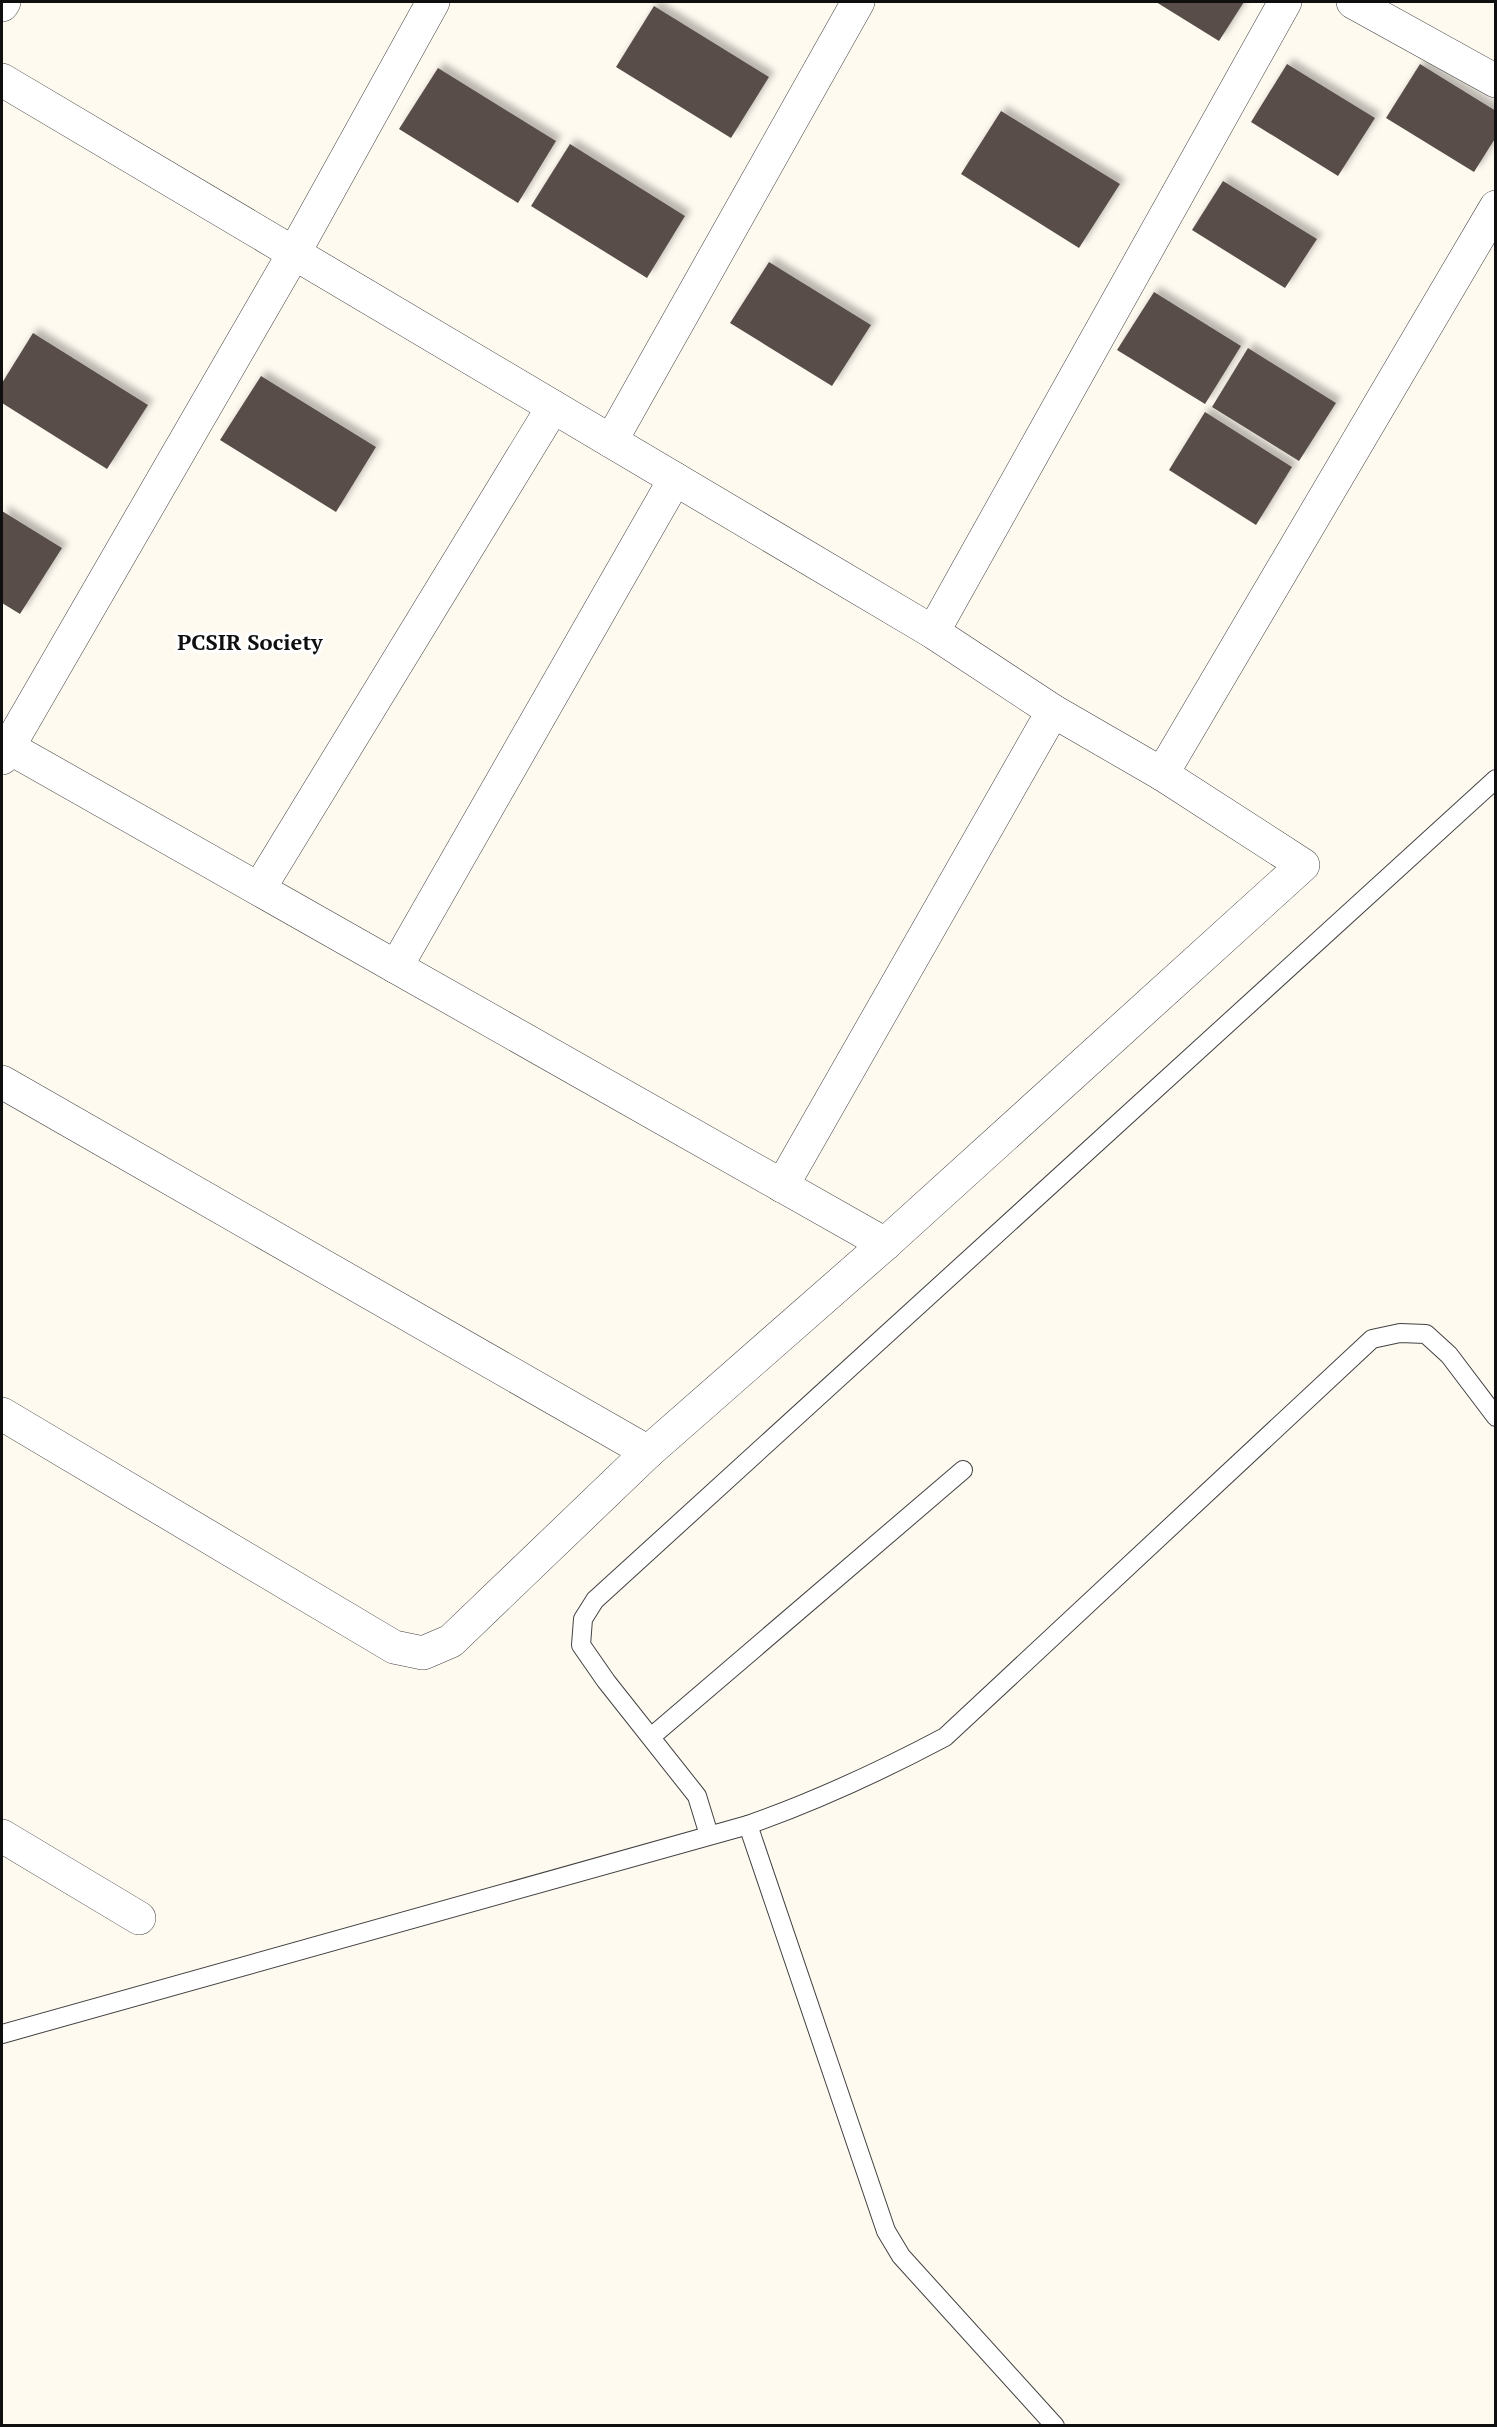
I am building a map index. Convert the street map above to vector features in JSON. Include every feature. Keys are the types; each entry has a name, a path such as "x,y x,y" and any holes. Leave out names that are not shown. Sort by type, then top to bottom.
{"street":[{"path":"434,2 294,253 5,753 259,889 885,1244"},
{"path":"610,441 858,2"},
{"path":"933,632 1285,2"},
{"path":"1353,2 1496,81"},
{"path":"2,80 933,632 1053,711 1162,774 1303,865 885,1244 648,1452 451,1641 423,1653 394,1647 2,1414"},
{"path":"1162,774 1496,207"},
{"path":"259,889 553,407"},
{"path":"396,968 675,479"},
{"path":"782,1186 1053,711"},
{"path":"2,1082 648,1452"},
{"path":"2,1836 140,1918"}],"lane":[{"path":"709,1835 698,1796 606,1681 581,1645 583,1619 595,1600 1496,779"},
{"path":"2,2034 748,1825 787,1811 886,1768 945,1737 1372,1339 1400,1333 1426,1334 1449,1355 1496,1417"},
{"path":"651,1737 963,1470"},
{"path":"748,1825 886,2231 901,2256 1055,2426"}],"building":[{"path":"1156,2 1244,2 1219,41"},
{"path":"654,6 769,77 731,138 616,67"},
{"path":"1287,64 1375,118 1338,176 1251,122"},
{"path":"1420,64 1496,111 1496,137 1474,172 1386,118"},
{"path":"438,68 556,141 518,203 399,129"},
{"path":"1001,111 1120,184 1079,248 961,174"},
{"path":"570,144 685,216 647,278 531,206"},
{"path":"1223,181 1317,239 1285,288 1192,230"},
{"path":"769,262 871,325 832,386 730,323"},
{"path":"1154,292 1241,346 1205,404 1117,350"},
{"path":"33,333 148,405 107,469 2,403 2,383"},
{"path":"1248,348 1336,403 1299,461 1212,407"},
{"path":"261,376 376,447 336,512 220,440"},
{"path":"1205,412 1292,467 1256,525 1169,470"},
{"path":"2,511 62,548 20,614 2,603"}],"district":[{"name":"PCSIR Society","path":"250,641"}]}
